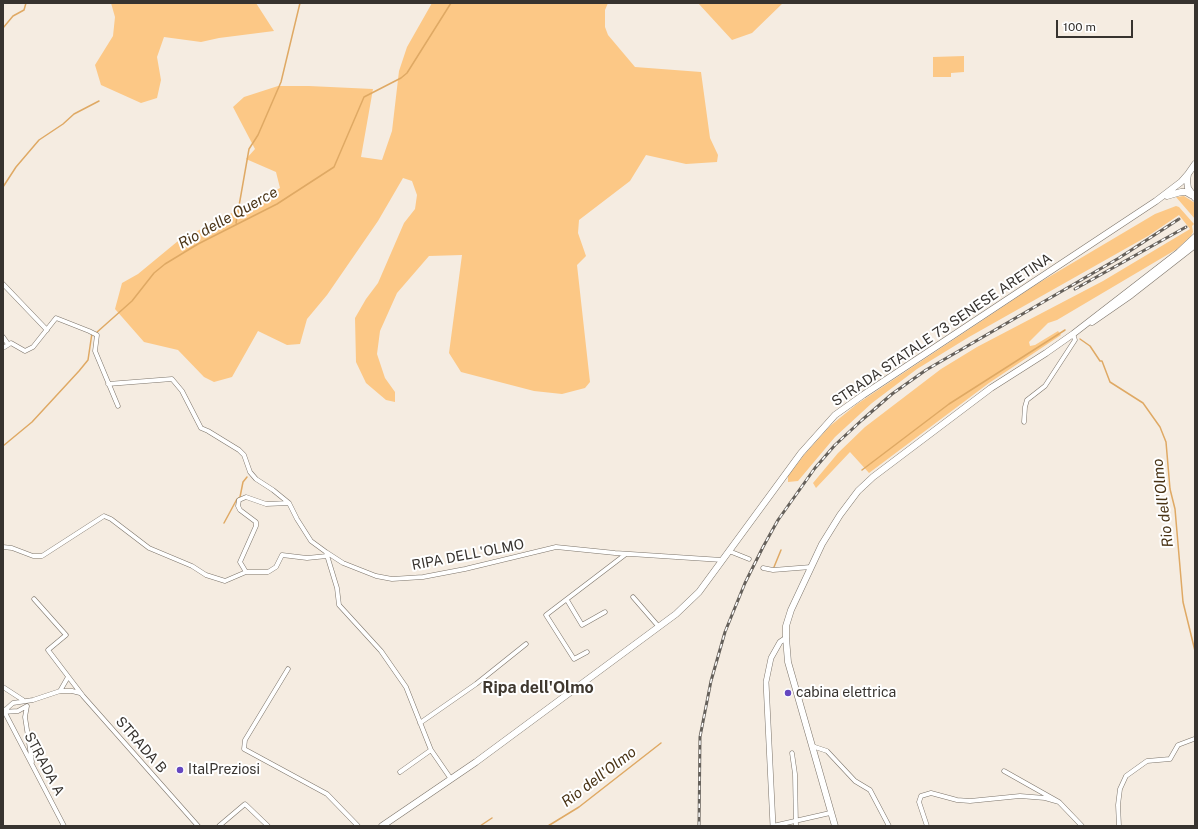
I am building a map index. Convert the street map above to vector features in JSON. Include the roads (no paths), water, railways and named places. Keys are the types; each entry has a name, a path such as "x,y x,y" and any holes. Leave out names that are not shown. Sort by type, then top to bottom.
{"main road":[{"name":"STRADA STATALE 73 SENESE ARETINA","path":"382,826 451,779 659,627 699,592 801,453 835,415 1156,201 1182,182 1195,164"},
{"name":"STRADA STATALE 73 SENESE ARETINA","path":"1188,174 1187,181 1193,197"},
{"name":"STRADA STATALE 73 SENESE ARETINA","path":"1156,201 1180,192 1186,192 1193,197"},
{"path":"834,826 788,662 786,638 786,626 790,610 822,544 840,515 858,491 873,477 991,388 1046,354 1073,334 1179,252 1195,237"},
{"path":"1082,327 1106,314 1195,245"}],"street":[{"path":"3,284 47,330"},
{"path":"3,348 11,343 25,351 33,347 56,318 59,318 97,336 95,351 118,406"},
{"path":"1024,422 1027,400 1045,386 1075,340 1073,334"},
{"path":"3,336 8,344"},
{"path":"108,384 172,379 182,391 193,416 201,428 239,450 244,455 250,472 256,479 289,503"},
{"path":"246,572 240,562 256,526 256,522 240,510 238,506 239,500 246,497 266,504 289,503"},
{"name":"RIPA DELL'OLMO","path":"289,503 297,519 311,540 326,554 343,563 376,576 392,579 422,577 465,569 556,547 626,554 722,560"},
{"path":"3,547 12,548 33,556 42,556 104,516 111,519 149,548 192,566 206,575 226,581 246,572 268,572 276,567 282,555 307,558 326,554 337,588 339,605 381,651 406,687 431,750 451,779"},
{"path":"729,551 749,559"},
{"path":"586,652 574,659 546,615 626,554"},
{"path":"763,568 773,570 811,567"},
{"path":"634,597 659,627"},
{"name":"STRADA B","path":"34,599 66,635 48,650 83,696 198,826"},
{"path":"567,600 582,625 605,612"},
{"path":"786,638 780,642 771,658 766,682 773,826 830,813"},
{"path":"420,723 476,684 526,644"},
{"path":"288,669 245,740 244,749 327,794 358,826"},
{"path":"60,691 68,677"},
{"path":"3,687 22,700"},
{"path":"3,711 13,703 22,700 33,700 60,691 72,691 83,696"},
{"path":"3,711 18,711 27,706 33,700"},
{"path":"27,706 24,718 33,766"},
{"name":"STRADA A","path":"3,711 64,826"},
{"path":"1119,826 1118,805 1120,789 1126,776 1147,761 1170,759 1178,745 1194,739"},
{"path":"812,746 827,751 855,781 870,790 890,826"},
{"path":"400,772 431,750"},
{"path":"792,753 795,774 796,826"},
{"path":"1004,771 1059,802 1082,826"},
{"path":"927,826 919,802 921,796 931,793 956,800 970,801 1020,796 1044,798 1059,802"},
{"path":"220,826 245,804 268,826"}],"waterway":[{"path":"3,28 13,16 24,10 26,3"},
{"path":"236,223 249,149 258,135 281,82 300,3"},
{"name":"Rio delle Querce","path":"96,333 132,301 154,273 165,264 198,244 277,204 334,167 364,97 401,78 407,73 451,3"},
{"path":"3,187 16,167 39,140 63,124 74,114 99,101"},
{"name":"Rio dell'Olmo","path":"862,470 949,404 1065,330"},
{"name":"Rio delle Querce","path":"3,446 32,422 88,360 92,333"},
{"name":"Rio dell'Olmo","path":"1080,339 1090,346 1100,361 1102,361 1110,382 1143,403 1160,427 1166,442 1170,489 1175,509 1183,602 1195,651"},
{"path":"224,523 237,499 240,497 243,482 247,477"},
{"name":"Rio dell'Olmo","path":"774,567 781,550"},
{"name":"Rio dell'Olmo","path":"548,826 579,807 661,743"},
{"path":"480,826 492,818"}],"railway":[{"path":"699,826 700,737 711,681 725,632 745,583 763,547 778,520 815,468 835,445 862,420 892,394 926,370 1119,258 1179,219"},
{"path":"1075,289 1186,227"}],"place":[{"name":"cabina elettrica","path":"788,693"},
{"name":"ItalPreziosi","path":"180,770"}],"district":[{"name":"Ripa dell'Olmo","path":"538,688"}]}
